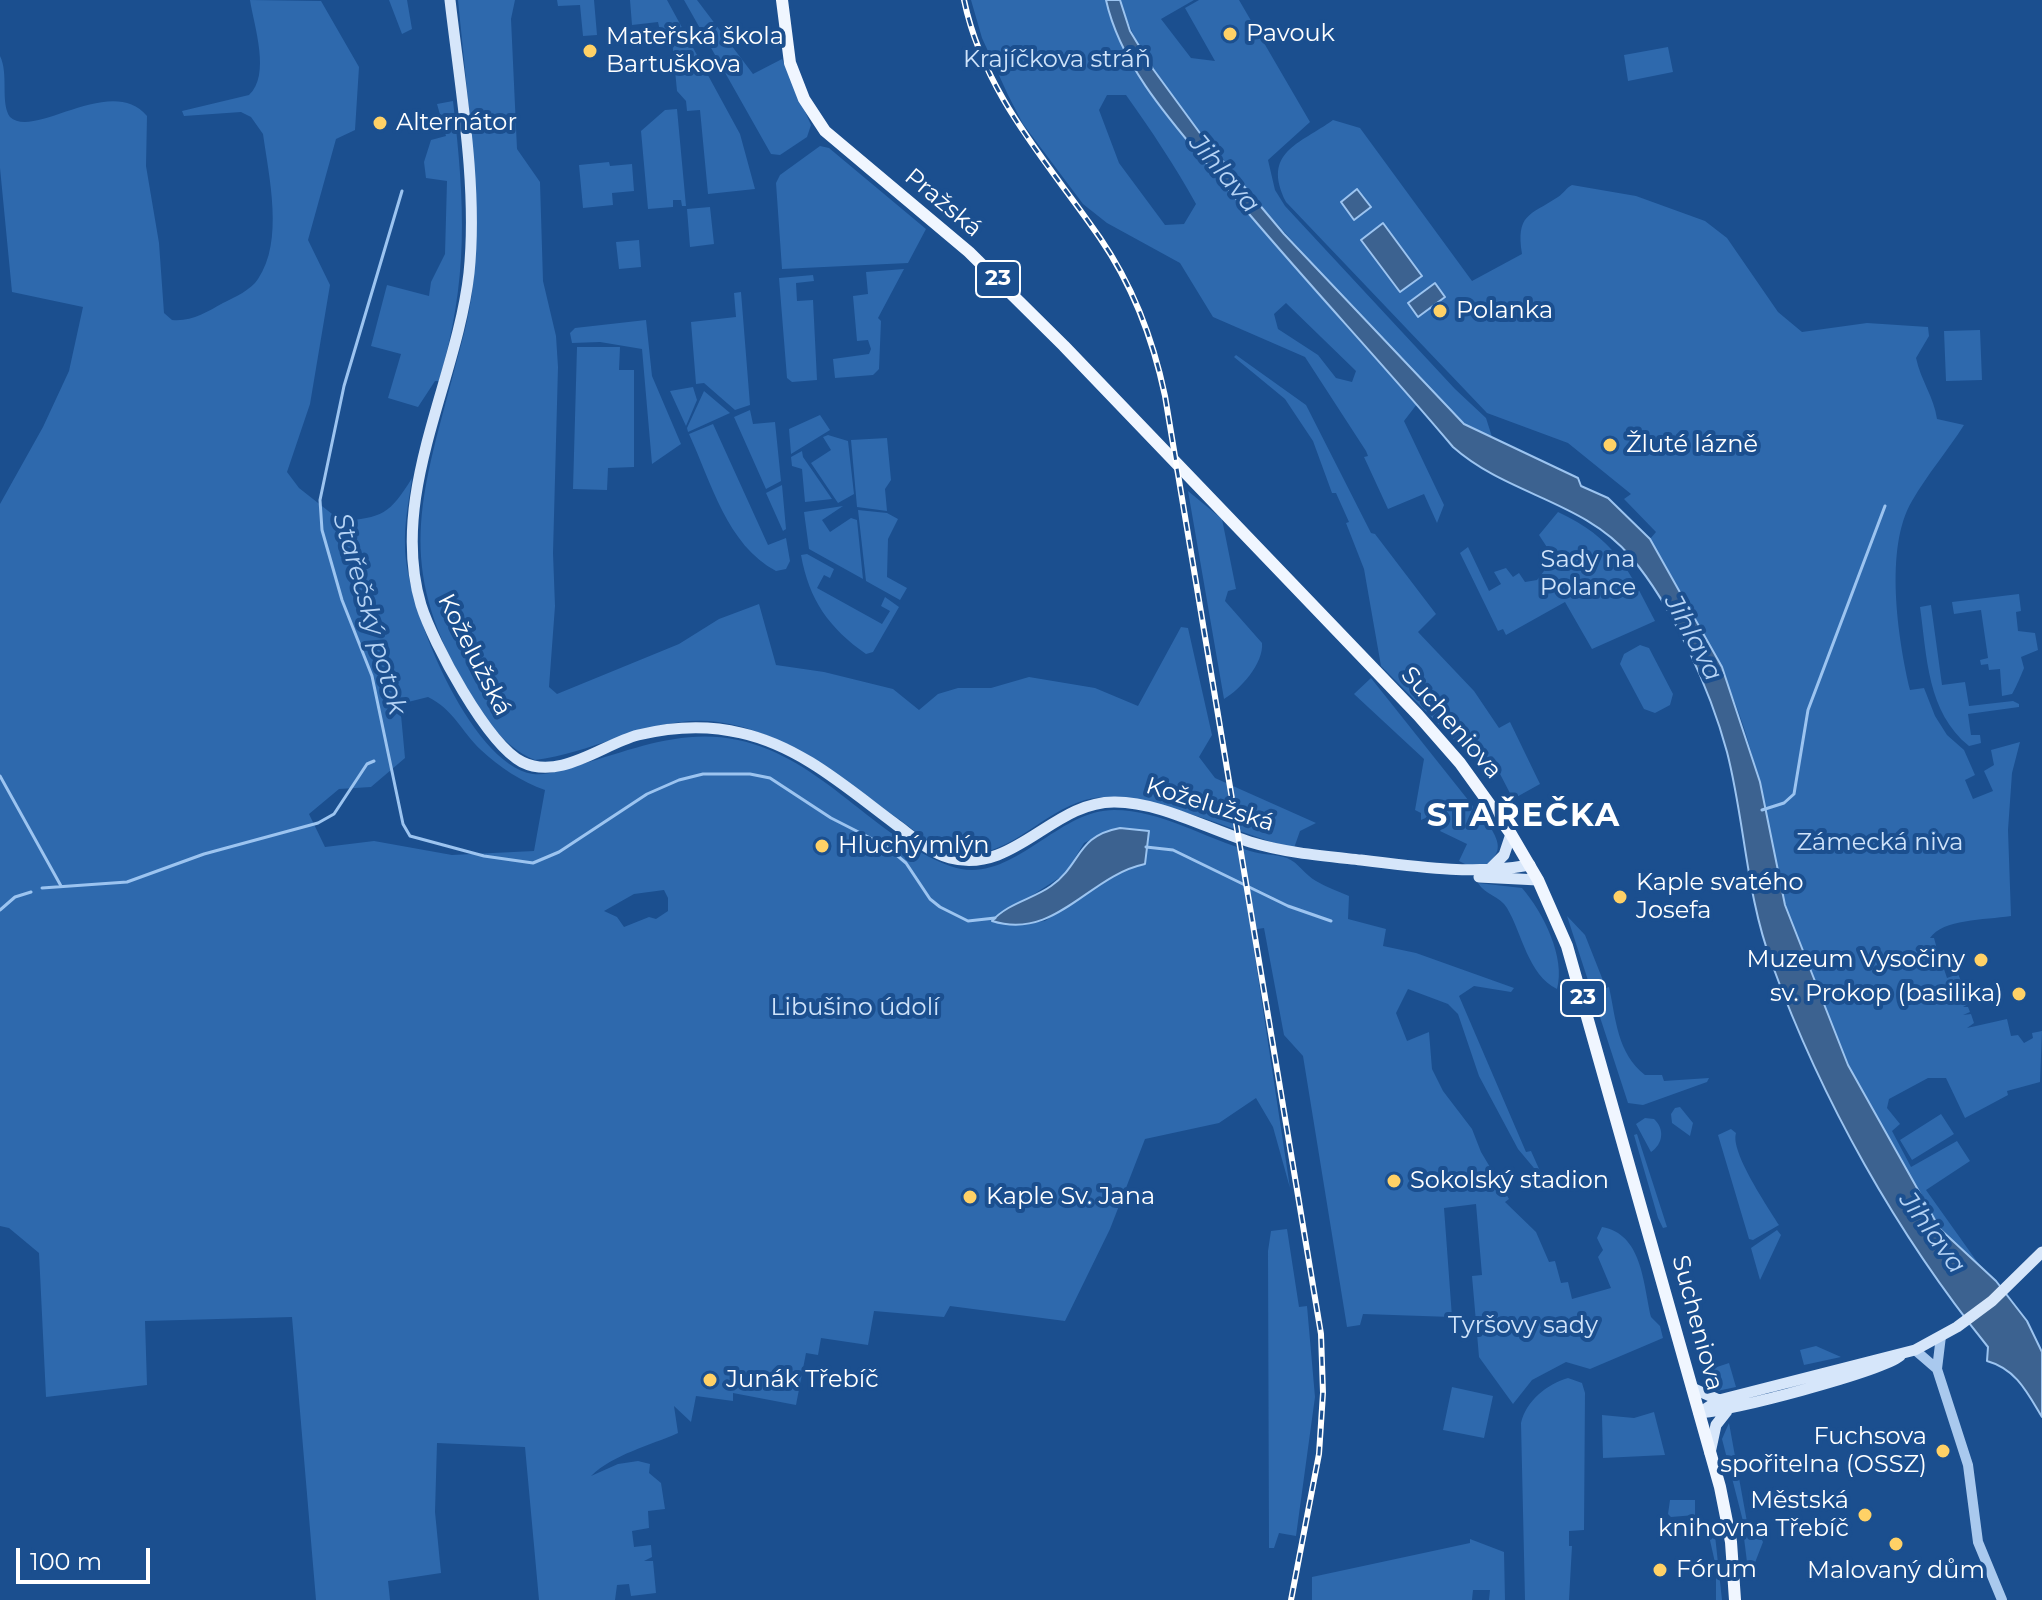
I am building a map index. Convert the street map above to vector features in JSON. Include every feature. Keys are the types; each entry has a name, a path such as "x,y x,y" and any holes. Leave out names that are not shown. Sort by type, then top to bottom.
{"main road":[{"name":"Koželužská","path":"450,0 468,187 470,256 461,319 420,479 414,560 417,589 427,622 484,724 503,748 525,763 546,766 574,761 629,738 661,731 700,728 739,732 802,757 926,847 961,860 1000,855 1071,812 1113,802 1163,812 1266,847 1420,867"},
{"name":"Pražská","path":"782,0 790,63 804,99 825,131 1000,281 1227,515"},
{"name":"Sucheniova","path":"1227,515 1460,763 1511,834 1538,880 1567,946 1699,1413"},
{"path":"1487,871 1504,855 1511,834"},
{"path":"1420,867 1487,871 1530,865"},
{"path":"1420,867 1439,875 1538,880"},
{"path":"1699,1413 1727,1410 1890,1364 1964,1322 2042,1252"},
{"path":"1699,1413 1719,1400 1887,1355 1900,1356"},
{"path":"1692,1388 1719,1400"},
{"path":"1710,1454 1716,1425 1727,1410"},
{"name":"23","path":"1699,1413 1731,1542 1735,1600"}],"street":[{"path":"1941,1336 1937,1369 1971,1481 1975,1530 2002,1600"},
{"path":"1915,1350 1937,1369"}],"green space":[{"name":"Libušino údolí","path":"250,0 321,1 359,67 355,130 336,139 308,240 330,285 310,404 287,472 299,488 341,521 384,512 412,478 405,546 416,604 445,678 464,712 486,742 509,764 539,774 678,738 718,737 768,749 796,763 897,837 923,854 950,866 972,870 993,867 1072,822 1093,813 1114,810 1149,815 1233,846 1287,858 1316,881 1349,896 1348,919 1386,929 1383,946 1416,953 1514,988 1511,992 1474,986 1459,996 1526,1152 1531,1151 1544,1180 1518,1149 1479,1076 1458,1014 1448,1004 1408,989 1396,1013 1407,1041 1429,1032 1432,1069 1443,1091 1472,1129 1481,1152 1509,1199 1505,1202 1536,1232 1549,1262 1555,1261 1561,1283 1568,1282 1572,1299 1611,1288 1598,1257 1603,1250 1597,1238 1602,1227 1615,1231 1633,1249 1643,1275 1651,1317 1660,1326 1663,1338 1590,1369 1566,1362 1532,1380 1513,1404 1479,1357 1472,1276 1482,1275 1476,1204 1444,1208 1452,1317 1363,1314 1360,1325 1347,1327 1303,1056 1284,1035 1264,928 1251,930 1290,1188 1273,1127 1256,1098 1219,1123 1145,1139 1110,1229 1065,1321 950,1306 944,1317 874,1311 868,1345 821,1338 818,1355 806,1353 796,1405 733,1393 733,1401 696,1396 691,1422 674,1406 678,1433 621,1456 591,1476 618,1464 638,1461 650,1464 649,1473 661,1483 665,1509 648,1511 649,1528 632,1531 634,1547 651,1545 652,1557 644,1561 653,1561 656,1593 631,1596 629,1584 617,1585 615,1600 539,1600 525,1447 437,1443 435,1512 441,1573 388,1581 390,1600 316,1600 292,1317 145,1321 147,1385 46,1397 39,1253 9,1228 0,1226 0,504 43,427 69,371 83,307 12,292 0,168 0,56 7,111 10,117 21,122 94,103 114,101 132,105 147,116 146,166 159,243 164,313 172,320 192,318 251,287 266,264 271,246 271,189 263,134 251,117 241,112 184,116 182,111 249,95 256,86 260,63","holes":["428,697 444,708 495,762 545,790 534,851 452,855 374,841 325,847 309,814 339,789 371,787 405,758 400,704","1110,830 1145,864 1110,875 1045,921 1006,925 1022,902 1065,874 1084,843","664,890 668,898 668,911 656,919 649,917 624,927 617,917 604,911 634,894"]},
{"path":"389,0 407,0 412,29 402,34"},
{"path":"458,0 515,0 511,19 517,149 540,182 543,281 556,336 558,367 553,553 555,606 549,687 557,694 679,644 719,619 759,604 776,665 824,672 893,689 919,710 938,694 958,688 991,688 1029,677 1095,688 1138,706 1181,627 1188,628 1212,735 1199,757 1215,778 1316,823 1300,831 1294,848 1160,805 1107,797 1069,806 993,850 959,854 926,840 791,746 743,727 718,722 672,723 535,760 502,737 477,705 442,640 429,602 422,567 424,497 473,284 474,177"},
{"path":"557,0 594,0 597,35 583,36 580,5 558,6"},
{"path":"630,0 667,0 740,134 755,189 708,194 700,110 687,111 686,101 677,91 671,29 660,31 658,22 632,25"},
{"path":"684,0 697,0 753,74 782,59 811,125 807,137 780,155 771,154"},
{"name":"Krajíčkova stráň","path":"971,0 1106,0 1125,52 1155,100 1321,298 1417,404 1404,421 1444,505 1437,523 1424,494 1388,509 1364,457 1368,456 1366,451 1305,357 1213,317 1180,263 1107,223 1083,204 1023,124 982,38","holes":["1107,95 1126,95 1180,176 1196,204 1184,224 1165,225 1119,163 1099,110","1286,303 1356,371 1352,382 1336,378 1318,355 1278,329 1274,314"]},
{"path":"1120,0 1194,0 1161,19 1191,58 1215,61 1185,8 1199,0 1239,0 1310,122 1268,160 1275,190 1285,206 1455,389 1486,418 1493,440 1464,424 1317,269 1232,172 1153,70"},
{"path":"1668,47 1673,72 1628,81 1624,55"},
{"path":"453,101 462,208 460,275 456,309 439,381 435,381 418,407 388,398 401,354 371,346 387,285 429,296 431,282 445,254 447,181 426,178 424,162 431,140 446,136 437,104"},
{"path":"677,109 686,206 682,206 681,200 673,200 673,207 648,209 641,131 665,110"},
{"name":"Zámecká niva","path":"1333,120 1360,128 1472,281 1522,254 1523,223 1572,185 1636,196 1705,221 1727,238 1778,312 1802,332 1867,323 1928,327 1929,336 1916,358 1937,419 1964,425 1912,501 1898,543 1898,620 1910,690 1924,688 1935,716 1947,735 1964,750 1975,775 1965,780 1973,799 1993,791 1984,771 1994,765 1991,750 2020,742 2012,773 2008,830 2011,916 1954,924 1944,927 1930,938 1934,938 1937,949 1933,952 1938,951 1947,978 1958,974 1961,981 1955,985 1961,984 1964,992 1956,995 1965,995 1968,1004 1963,1007 1968,1007 1970,1012 1963,1015 1971,1014 1974,1023 1967,1028 2007,1019 2011,1036 2018,1035 2024,1043 2033,1038 2032,1033 2042,1031 2040,1082 2007,1091 2008,1095 1965,1118 1946,1078 1928,1078 1889,1099 1887,1108 1900,1124 1892,1131 1911,1167 1957,1141 1970,1161 1926,1190 1978,1263 1952,1242 1924,1204 1894,1155 1838,1042 1785,905 1744,728 1725,678 1702,631 1650,539 1656,532 1624,499 1631,494 1568,443 1487,413 1286,202 1279,185 1281,160 1297,143"},
{"path":"820,146 829,148 926,229 908,263 782,269 776,183 780,175"},
{"path":"609,162 610,166 632,164 634,191 612,193 613,205 583,208 579,165"},
{"path":"710,207 714,244 690,247 687,209"},
{"path":"639,240 641,267 619,269 616,242"},
{"path":"904,269 878,318 881,321 879,369 873,375 835,378 833,359 869,354 871,349 868,340 857,341 853,296 868,294 866,272"},
{"path":"813,275 814,281 796,283 797,301 813,300 817,380 792,382 787,378 779,278"},
{"path":"741,292 750,405 735,410 704,383 696,384 691,322 736,317 734,293"},
{"path":"646,320 652,376 681,444 652,464 642,349 600,342 572,343 570,333 575,328"},
{"path":"1980,330 1982,380 1946,381 1944,331"},
{"path":"577,347 620,347 619,370 634,370 634,467 608,468 607,490 573,489"},
{"path":"1236,355 1306,405 1371,533 1375,534 1436,614 1418,632 1474,691 1499,728 1510,722 1540,784 1513,799 1499,772 1478,752 1471,757 1381,666 1364,569 1346,523 1349,522 1336,493 1332,493 1313,441 1285,399 1234,357"},
{"path":"693,387 697,400 686,426 670,391"},
{"path":"704,391 730,413 688,432 687,428"},
{"path":"750,410 753,424 775,422 781,481 766,489 734,417"},
{"path":"820,415 830,430 791,454 789,429"},
{"path":"713,424 768,545 786,538 790,561 786,569 776,571 759,560 722,511 689,434"},
{"path":"828,435 848,441 854,494 838,503 811,463 831,450 823,437"},
{"path":"887,438 891,480 885,489 887,511 857,507 851,440"},
{"path":"802,451 832,499 805,502 802,469 792,466 791,457"},
{"path":"782,485 786,529 783,531 766,493"},
{"path":"1188,491 1222,519 1236,589 1228,591 1225,601 1262,643 1259,659 1250,675 1224,699"},
{"path":"843,506 822,520 830,532 851,518 857,520 863,579 809,549 804,512"},
{"path":"858,510 887,513 898,519 888,539 887,577 907,588 900,600 866,581"},
{"name":"Sady na Polance","path":"1558,512 1593,533 1617,556 1655,621 1592,649 1565,602 1506,635 1503,629 1498,631 1460,553 1468,547 1489,591 1501,584 1494,572 1506,568 1513,577 1519,573 1525,582 1537,580 1554,558 1539,535"},
{"path":"807,554 834,569 830,578 824,575 817,588 882,624 890,611 881,606 885,597 899,607 873,652 866,654 853,644 823,612 809,586 801,555"},
{"path":"2019,594 2021,611 2016,612 2018,631 2035,633 2038,650 2021,657 2024,668 2015,690 2002,696 2000,669 1989,670 1988,664 1981,665 1980,660 1988,658 1981,610 1954,614 1952,602"},
{"path":"1931,605 1942,685 1965,682 1969,706 2013,701 2019,704 2019,707 1968,714 1971,735 1980,735 1981,743 1969,746 1955,732 1937,700 1931,682 1920,607"},
{"path":"1640,645 1649,648 1673,694 1670,705 1655,713 1644,709 1620,664 1624,654"},
{"path":"1371,678 1492,830 1498,849 1486,866 1469,866 1459,861 1467,844 1440,831 1449,818 1437,813 1421,820 1421,813 1415,810 1424,759 1354,694"},
{"path":"1478,883 1522,888 1530,898 1551,936 1558,964 1557,989 1547,983 1532,964 1504,904"},
{"path":"1567,916 1585,935 1606,988 1609,987 1619,1035 1636,1066 1645,1075 1662,1075 1664,1081 1709,1078 1707,1082 1643,1105 1628,1103"},
{"path":"1680,1107 1693,1123 1690,1136 1672,1123 1671,1114"},
{"path":"1941,1114 1954,1134 1912,1160 1900,1140"},
{"path":"1645,1118 1654,1119 1661,1132 1658,1145 1651,1152 1636,1124"},
{"path":"1731,1129 1736,1133 1744,1166 1779,1225 1753,1240 1749,1239 1718,1135"},
{"path":"1637,1134 1667,1227 1663,1228 1658,1218 1634,1135"},
{"path":"1287,1229 1299,1307 1307,1306 1315,1397 1296,1536 1279,1533 1274,1548 1269,1548 1268,1251 1271,1231"},
{"path":"1777,1230 1781,1235 1760,1280 1751,1248"},
{"path":"1816,1346 1841,1357 1804,1365 1800,1350"},
{"path":"1700,1350 1704,1363 1710,1362 1714,1368 1729,1363 1736,1387 1717,1391 1705,1379 1696,1351"},
{"name":"Tyršovy sady","path":"1568,1378 1582,1383 1585,1393 1584,1530 1569,1531 1569,1546 1572,1546 1569,1600 1525,1600 1521,1423 1538,1394"},
{"path":"1452,1387 1493,1396 1484,1438 1443,1430"},
{"path":"1654,1412 1665,1455 1603,1458 1602,1415 1634,1418"},
{"path":"1729,1423 1747,1522 1745,1529 1722,1439"},
{"path":"1670,1500 1695,1500 1695,1515 1671,1517 1668,1514"},
{"path":"1714,1526 1722,1600 1716,1600 1716,1567 1707,1527"},
{"path":"1744,1538 1761,1538 1763,1542 1749,1578"},
{"path":"1470,1539 1504,1552 1505,1600 1489,1600 1490,1590 1473,1590 1472,1600 1312,1600 1312,1577 1470,1543"}],"water":[{"name":"Jihlava","path":"1106,0 1120,0 1130,31 1153,69 1205,140 1284,234 1464,424 1578,478 1581,486 1608,498 1650,539 1722,667 1760,782 1785,905 1848,1065 1940,1229 1996,1281 2027,1321 2042,1352 2042,1417 2026,1390 2013,1376 1987,1361 1988,1347 1923,1259 1893,1212 1838,1116 1814,1066 1763,938 1733,778 1720,728 1688,650 1646,577 1612,538 1591,523 1497,477 1453,447 1173,124 1125,52"},
{"path":"1357,189 1371,207 1354,220 1341,202"},
{"path":"1383,223 1422,276 1400,292 1361,240"},
{"path":"1435,283 1445,297 1418,317 1408,303"},
{"path":"1120,828 1149,831 1145,864 1106,881 1054,915 1015,925 992,921 1005,910 1061,878 1095,837"}],"waterway":[{"name":"Stařečský potok","path":"402,191 344,386 320,500 322,530 342,600 372,676 403,824 410,836 484,856 533,863 559,852 647,794 679,780 703,774 750,774 770,778 831,818 886,846 906,863 930,899 940,907 968,921 995,918"},
{"path":"1762,810 1784,803 1794,794 1808,710 1885,506"},
{"path":"42,888 127,882 204,854 318,823 334,814 367,764 374,761"},
{"path":"0,776 61,886"},
{"name":"Stařečský potok","path":"1146,847 1173,850 1288,906 1331,921"},
{"path":"0,910 15,897 31,892"}],"railway":[{"path":"964,0 973,34 1002,97 1112,256 1132,294 1148,334 1165,396 1321,1334 1323,1393 1319,1454 1291,1600"}],"place":[{"name":"Pavouk","path":"1230,34"},
{"name":"Mateřská škola Bartuškova","path":"590,51"},
{"name":"Alternátor","path":"380,123"},
{"name":"Polanka","path":"1440,311"},
{"name":"Žluté lázně","path":"1610,445"},
{"name":"Hluchý mlýn","path":"822,846"},
{"name":"Kaple svatého Josefa","path":"1620,897"},
{"name":"Muzeum Vysočiny","path":"1981,960"},
{"name":"sv. Prokop (basilika)","path":"2019,994"},
{"name":"Sokolský stadion","path":"1394,1181"},
{"name":"Kaple Sv. Jana","path":"970,1197"},
{"name":"Junák Třebíč","path":"710,1380"},
{"name":"Fuchsova spořitelna (OSSZ)","path":"1943,1451"},
{"name":"Městská knihovna Třebíč","path":"1865,1515"},
{"name":"Malovaný dům","path":"1896,1544"},
{"name":"Fórum","path":"1660,1570"}],"district":[{"name":"STAŘEČKA","path":"1524,817"}]}
